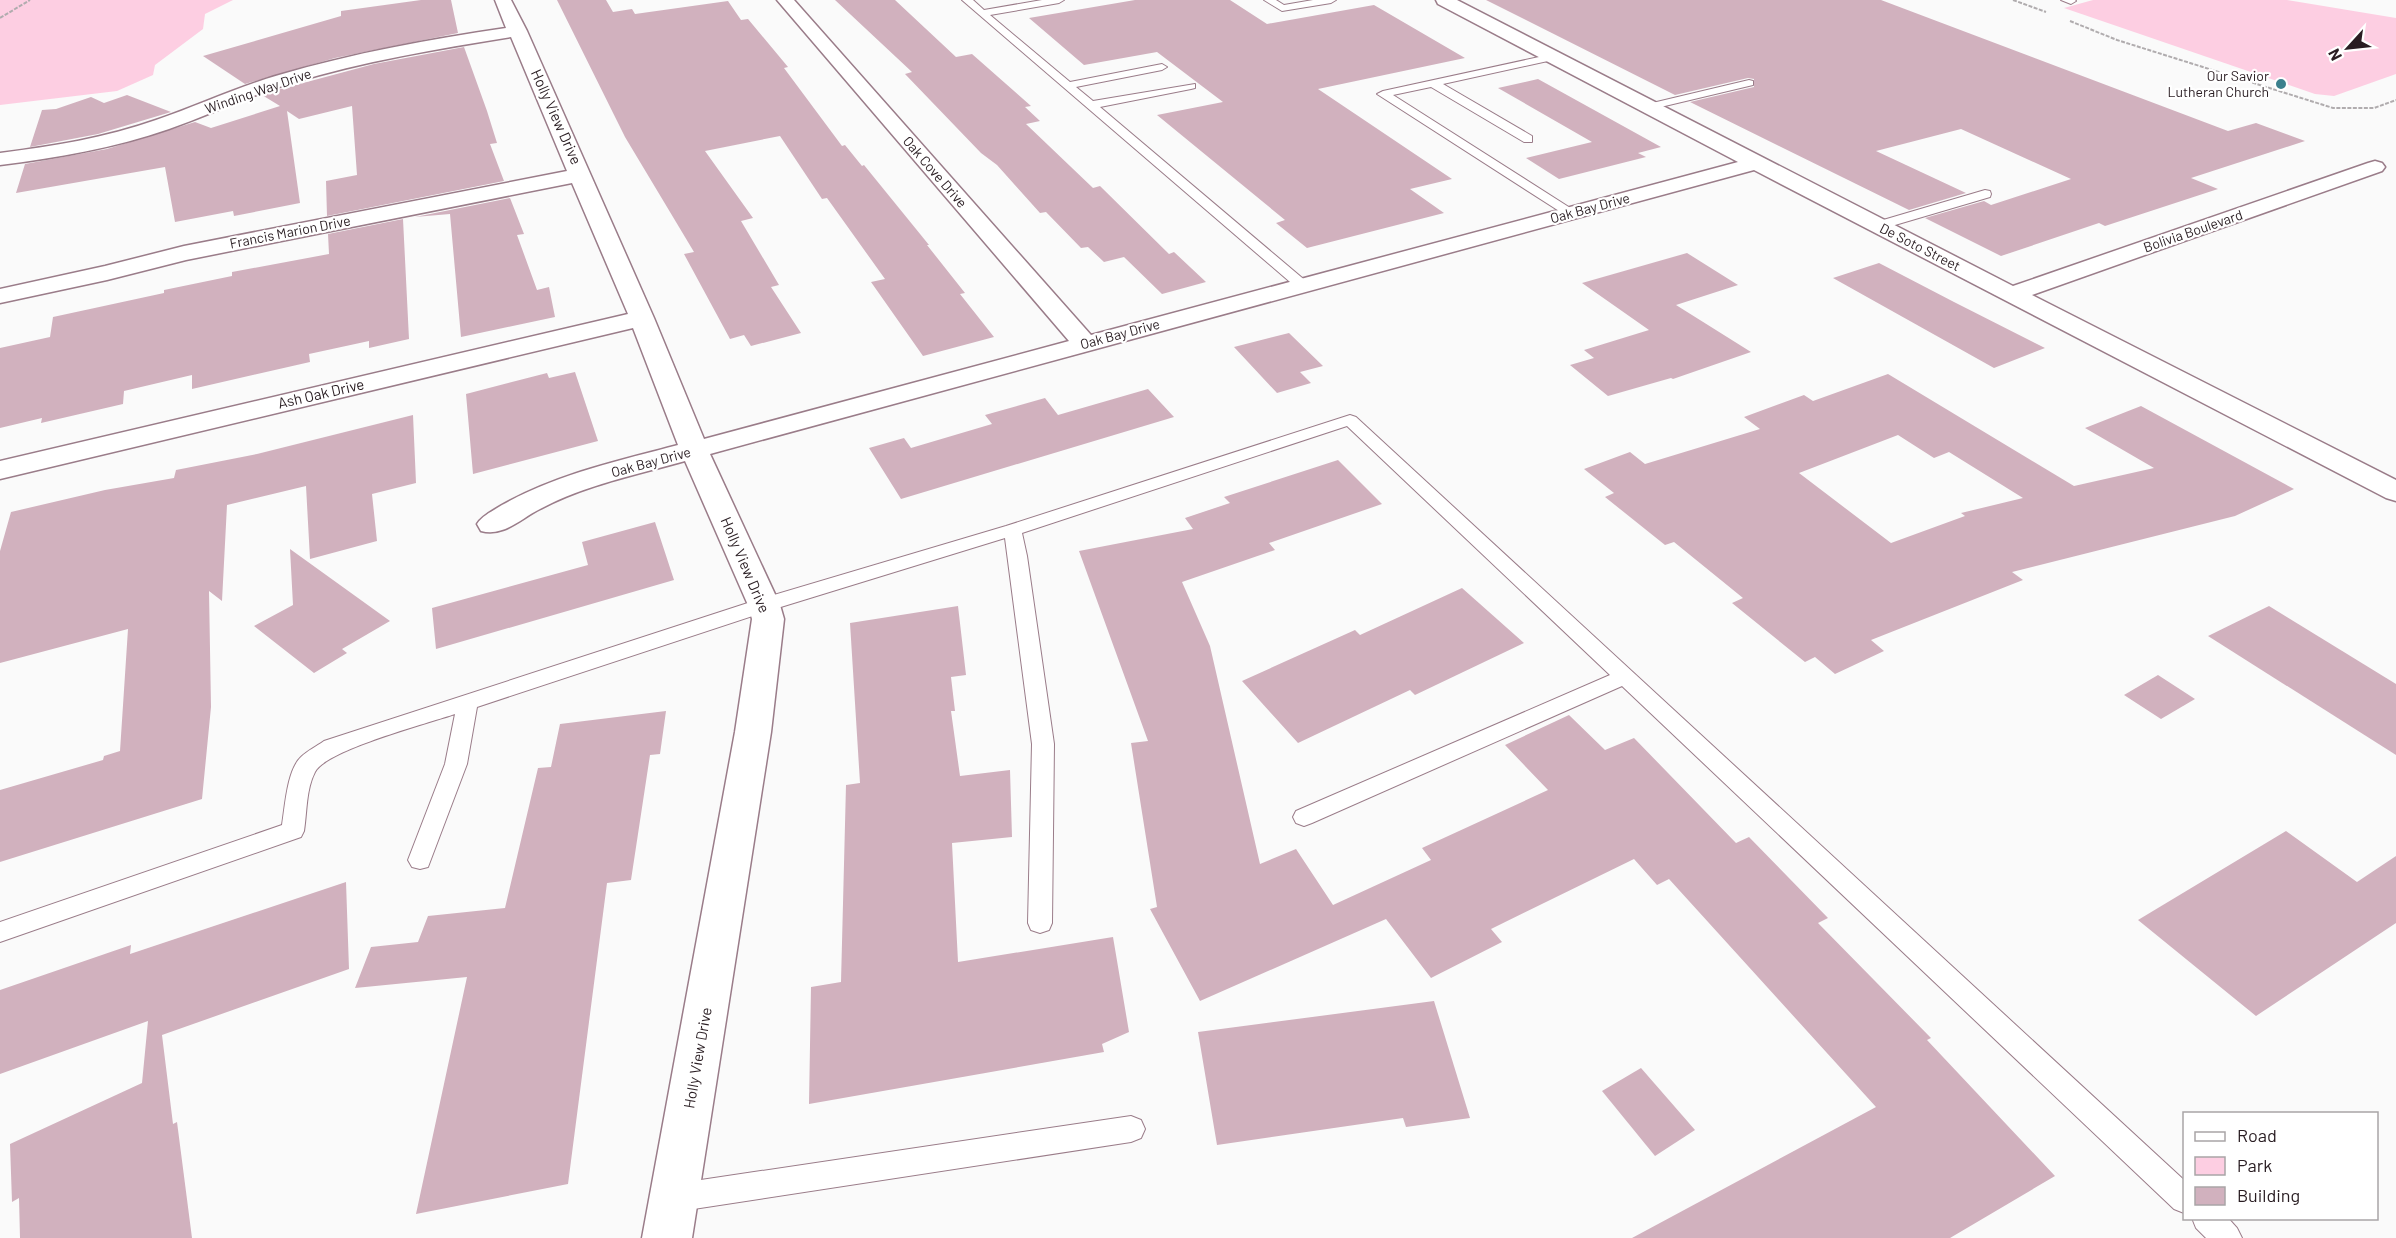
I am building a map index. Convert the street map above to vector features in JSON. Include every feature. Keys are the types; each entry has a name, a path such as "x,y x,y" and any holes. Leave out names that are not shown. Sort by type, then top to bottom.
{"street":[{"name":"Holly View Drive","path":"503,0 581,175 642,318 694,450 764,605 768,619 753,732 667,1238"},
{"name":"Oak Cove Drive","path":"785,0 1085,343"},
{"name":"De Soto Street","path":"1444,0 1756,164 2396,492"},
{"name":"Winding Way Drive","path":"0,159 100,142 159,125 284,80 361,58 420,46 518,31"},
{"name":"Oak Bay Drive","path":"492,524 530,502 579,482 1085,343 1756,164"},
{"name":"Bolivia Boulevard","path":"2012,294 2375,167"},
{"name":"Francis Marion Drive","path":"0,296 107,273 184,253 581,175"},
{"name":"Ash Oak Drive","path":"0,470 642,318"}],"lane":[{"path":"967,0 1302,285"},
{"path":"983,13 1059,0"},
{"path":"1269,0 1282,8 1331,0"},
{"path":"1553,57 1383,94 1570,214"},
{"path":"1069,85 1162,67"},
{"path":"1433,83 1528,139"},
{"path":"1648,107 1749,83"},
{"path":"1092,105 1191,86"},
{"path":"1878,226 1985,194"},
{"path":"0,932 293,831 300,782 307,764 332,747 764,605 1012,530 1350,420 2183,1197"},
{"path":"1012,530 1018,556 1042,744 1040,923"},
{"path":"1304,817 1624,677"},
{"path":"420,860 456,764 468,702"},
{"path":"674,1198 1131,1129"},
{"path":"2208,1220 2227,1238"}],"path":[{"path":"0,18 30,0"},
{"path":"2013,0 2048,13"},
{"path":"2067,20 2117,39 2333,108 2374,108 2396,100"}],"green space":[{"path":"0,0 233,0 205,14 203,29 155,65 153,75 117,91 0,105"},
{"path":"2093,0 2287,0 2396,18 2396,74 2334,96 2315,94 2064,8"}],"building":[{"path":"421,0 451,0 458,33 335,58 245,84 203,56 341,16 341,11"},
{"path":"557,0 606,0 613,12 632,9 635,14 728,1 741,20 748,19 788,67 784,68 842,146 845,145 862,166 864,165 929,245 927,245 965,293 960,294 994,337 923,356 871,282 885,279 827,198 822,199 780,136 705,151 753,218 741,221 779,285 771,287 801,333 751,346 744,335 730,339 684,254 694,252 625,137"},
{"path":"835,0 895,0 956,57 972,54 1031,106 1025,107 1040,121 1026,124 1093,188 1100,186 1169,254 1174,252 1206,282 1162,294 1124,257 1104,262 1088,247 1081,248 1046,212 1040,213 997,165 981,153 905,74 912,72"},
{"path":"1135,0 1230,0 1267,24 1374,5 1465,58 1318,89 1452,179 1410,189 1444,213 1307,248 1276,223 1285,220 1157,115 1223,102 1157,52 1084,65 1029,18"},
{"path":"1486,0 1881,0 2228,131 2256,123 2305,141 2191,178 2218,189 2105,226 2099,223 2001,256 1925,218 1984,201 1991,205 2071,179 1961,129 1876,151 1966,193 1909,210 1690,102 1754,87 1754,79 1748,78 1675,95"},
{"path":"464,47 497,143 490,144 504,181 327,216 326,181 357,175 352,106 299,119 287,111 300,203 234,216 233,211 175,222 165,167 16,193 25,164 107,149 195,122 211,128 280,106 262,95 277,90 374,64"},
{"path":"1538,79 1661,147 1638,153 1646,157 1559,179 1526,158 1592,142 1498,88"},
{"path":"127,95 171,112 98,134 30,147 42,110 56,109 91,97 104,103"},
{"path":"510,198 524,234 517,235 537,290 549,287 555,317 461,337 450,214 415,217"},
{"path":"403,219 409,339 369,348 369,341 309,354 310,362 192,389 192,375 124,391 123,404 41,423 42,418 0,428 0,348 50,337 53,317 232,276 232,272 329,254 328,234"},
{"path":"1687,253 1738,285 1676,305 1751,352 1673,379 1608,396 1570,365 1594,358 1584,350 1649,330 1582,283"},
{"path":"1879,263 2045,348 1994,368 1833,278"},
{"path":"1289,333 1323,366 1300,372 1311,383 1277,393 1234,347"},
{"path":"575,372 598,441 473,474 466,394 547,373 549,378"},
{"path":"1888,374 2074,486 2154,468 2085,428 2141,406 2294,489 2235,516 2012,572 2023,580 1871,640 1884,651 1835,674 1815,657 1805,662 1732,603 1743,598 1674,542 1665,545 1605,497 1614,493 1584,469 1630,452 1645,464 1760,429 1744,417 1804,395 1813,401","holes":["1898,435 1934,458 1949,452 2023,498 1961,513 1965,516 1891,543 1799,473"]},
{"path":"1148,389 1174,417 901,499 869,448 904,438 911,448 992,424 985,415 1045,398 1058,415"},
{"path":"413,415 416,483 372,494 377,541 310,559 306,486 227,505 222,601 209,591 211,707 202,799 0,862 0,790 103,760 104,756 120,751 128,629 0,663 0,551 11,512 105,490 174,478 176,470 257,454"},
{"path":"1338,460 1382,504 1269,543 1275,550 1182,582 1210,646 1260,864 1296,849 1333,905 1431,860 1422,848 1548,790 1505,745 1569,715 1605,750 1634,738 1736,843 1749,837 1828,918 1818,923 1931,1038 1927,1040 2055,1176 1950,1238 1632,1238 1876,1107 1669,879 1657,885 1634,859 1491,929 1502,942 1431,978 1386,919 1200,1001 1150,909 1157,907 1131,743 1148,741 1079,551 1193,529 1185,518 1230,503 1224,497"},
{"path":"655,522 674,580 436,649 432,608 588,565 582,542"},
{"path":"290,549 390,621 342,649 347,653 314,673 254,626 293,605"},
{"path":"1462,588 1524,643 1415,695 1410,690 1298,743 1242,681 1355,630 1360,635"},
{"path":"958,606 966,675 951,677 955,711 951,711 960,776 1010,770 1012,837 952,843 958,962 1113,937 1129,1032 1102,1044 1104,1052 809,1104 811,987 841,982 846,785 860,783 850,623"},
{"path":"2269,606 2396,684 2396,755 2208,636"},
{"path":"2158,675 2195,699 2161,719 2124,695"},
{"path":"666,711 660,754 650,755 631,880 607,883 568,1184 416,1214 467,977 355,988 371,947 418,942 428,916 505,908 538,768 551,767 560,724"},
{"path":"2286,831 2357,882 2396,856 2396,923 2256,1016 2138,920"},
{"path":"346,882 349,969 162,1035 173,1124 177,1122 192,1238 20,1238 19,1198 12,1202 10,1144 142,1083 148,1021 0,1074 0,990 131,945 130,954"},
{"path":"1434,1001 1470,1118 1406,1127 1403,1118 1217,1145 1198,1032"},
{"path":"1641,1068 1695,1130 1655,1156 1602,1091"}],"place":[{"name":"Our Savior Lutheran Church","path":"2281,84"}]}
